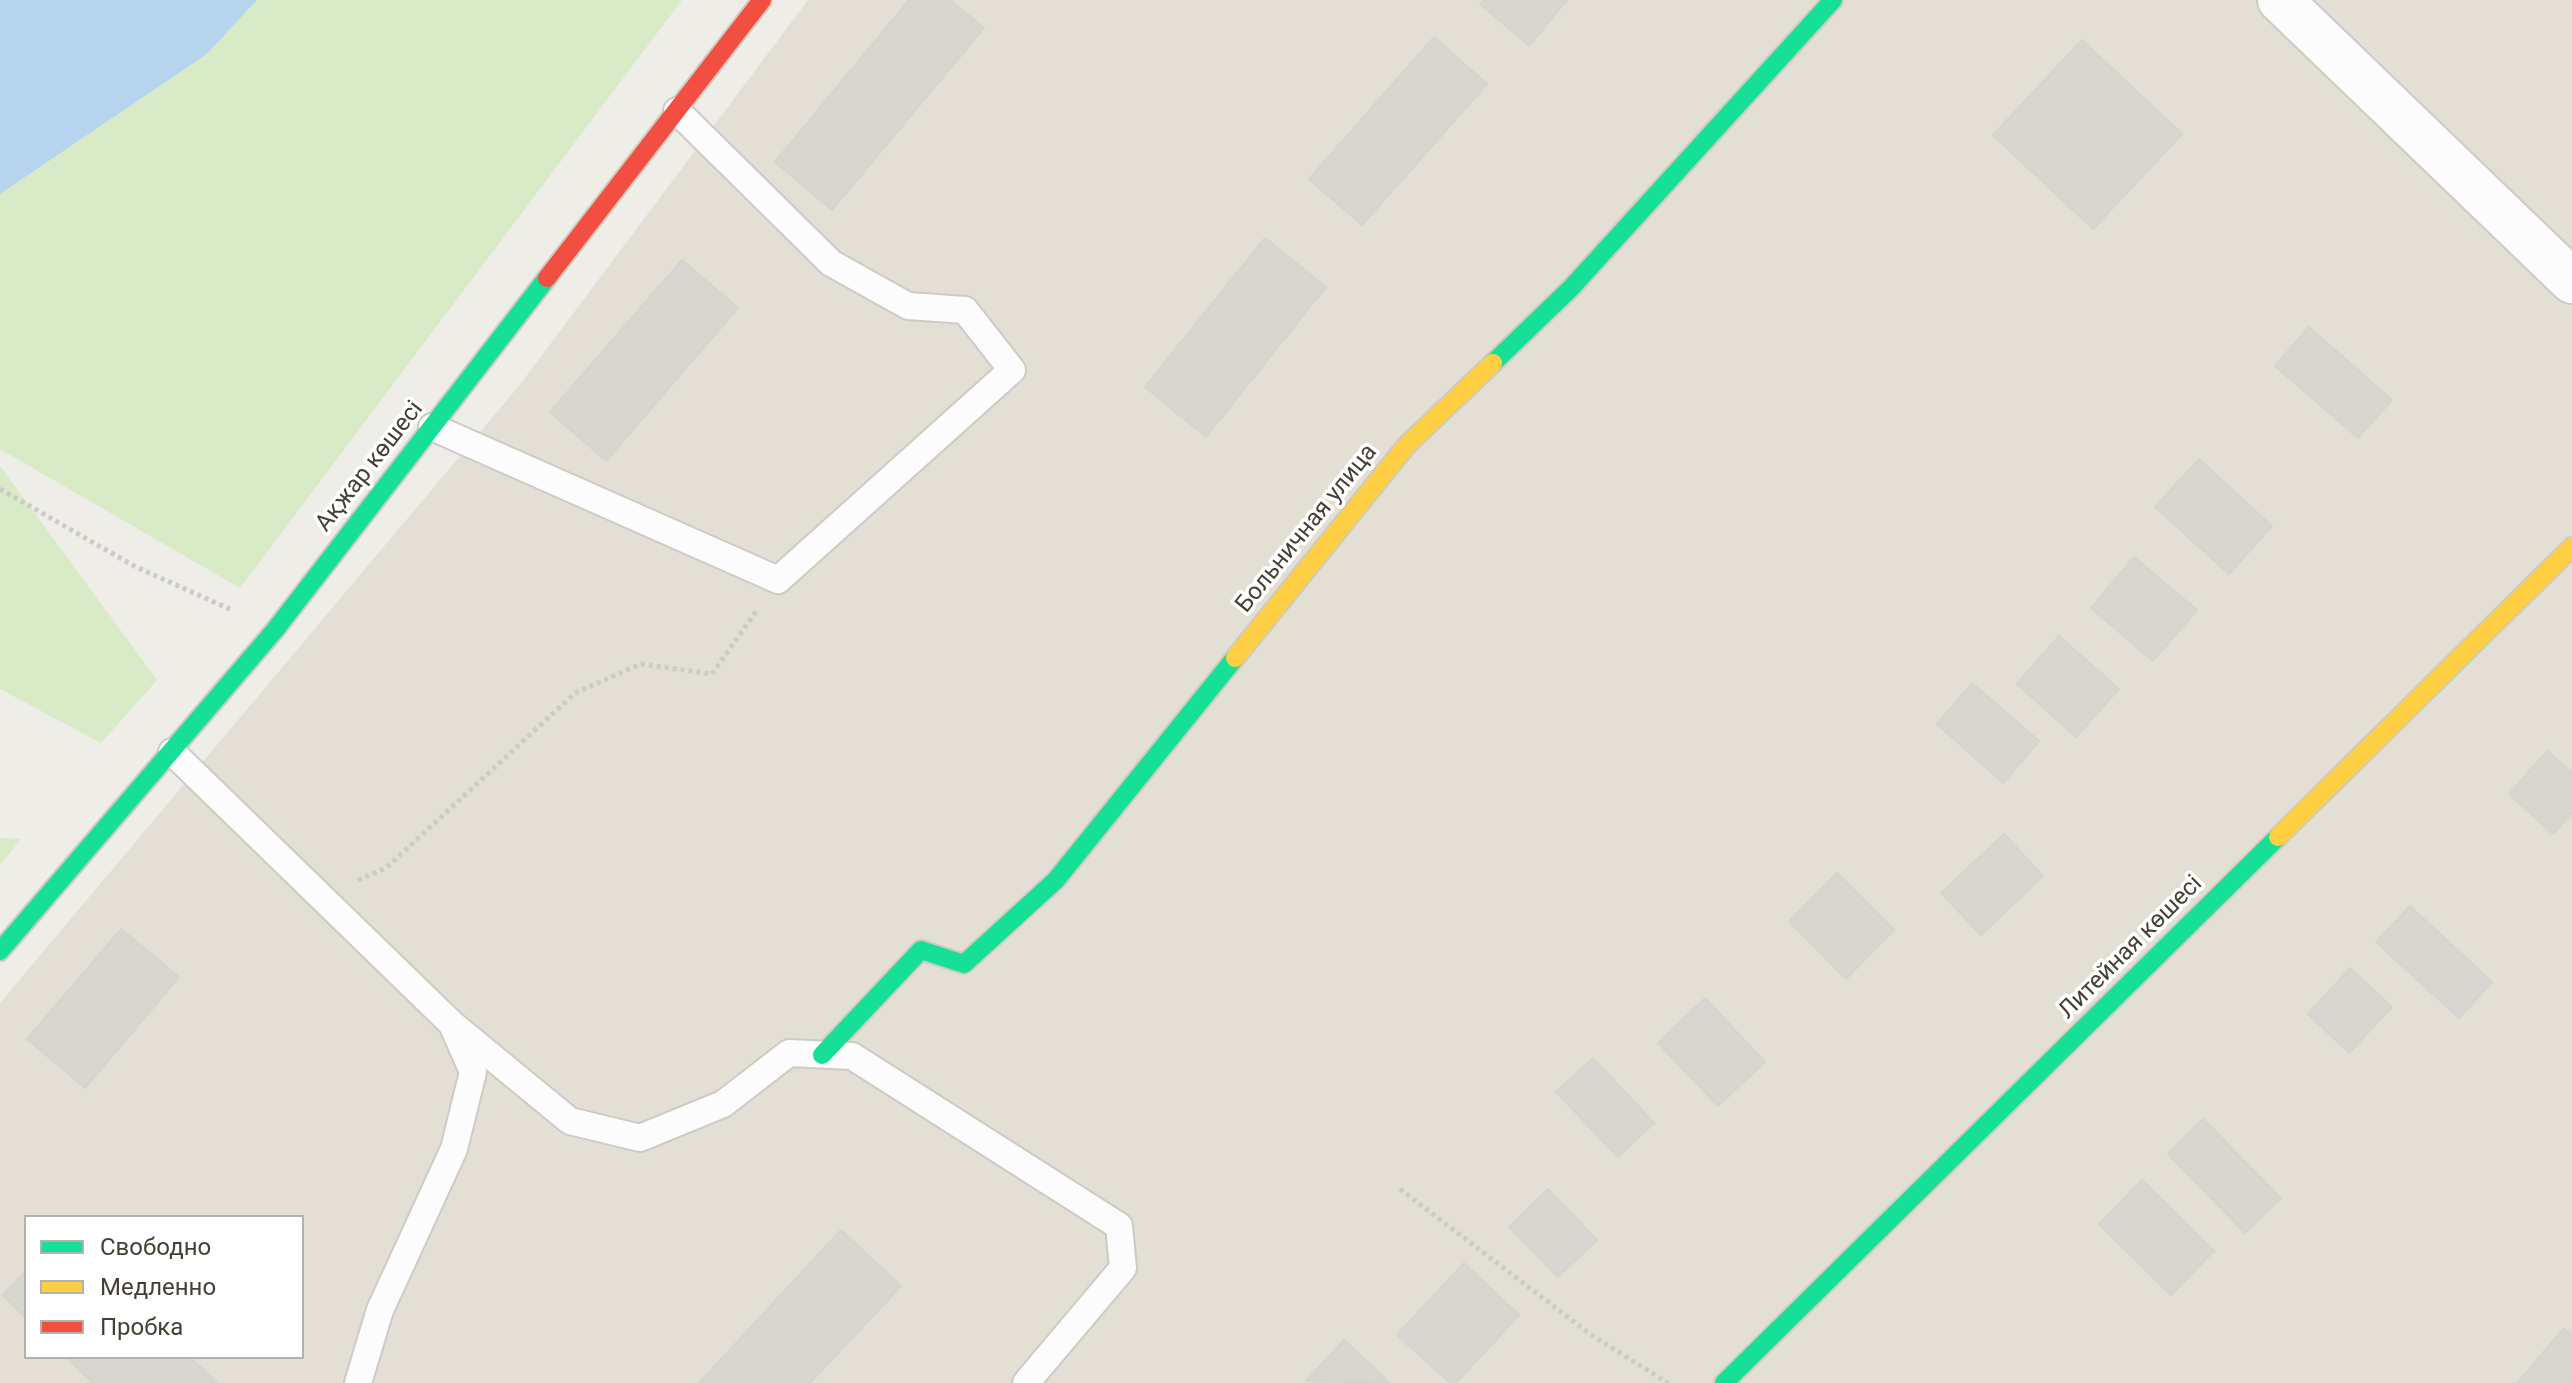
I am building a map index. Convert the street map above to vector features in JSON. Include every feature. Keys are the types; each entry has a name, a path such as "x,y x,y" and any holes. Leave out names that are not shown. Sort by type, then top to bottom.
{"street":[{"name":"Ақжар көшесі","path":"0,951 275,630 762,0"},
{"name":"Больничная улица","path":"822,1055 921,950 964,964 1056,880 1407,445 1571,288 1833,0"},
{"path":"2280,0 2572,281"},
{"name":"Литейная көшесі","path":"1724,1383 2572,547"}],"lane":[{"path":"432,427 778,580 1012,370 965,310 908,306 831,263 677,111"},
{"path":"172,752 452,1024 570,1121 640,1138 723,1104 789,1053 852,1056 1119,1226 1123,1268 1026,1383"},
{"path":"358,1383 380,1310 454,1149 473,1072 452,1024"}],"path":[{"path":"0,489 134,566 275,630"},
{"path":"321,897 386,868 575,693 641,664 712,674 778,580"},
{"path":"1400,1189 1590,1334 1668,1383"}],"shaded area":[{"path":"808,0 2572,0 2572,1383 0,1383 0,1003 518,387"}],"green space":[{"path":"257,0 682,0 240,588 0,449 0,194 207,54"},
{"path":"0,466 157,680 101,743 0,689"},
{"path":"0,838 21,839 0,865"}],"water":[{"path":"0,0 257,0 207,54 0,194"}],"building":[{"path":"909,0 950,0 984,28 832,210 775,162"},
{"path":"1483,0 1567,0 1529,46 1480,4"},
{"path":"1434,37 1487,84 1362,225 1309,179"},
{"path":"2082,40 2182,134 2093,229 1993,135"},
{"path":"1265,238 1326,287 1206,437 1145,387"},
{"path":"682,260 738,308 606,461 550,412"},
{"path":"2309,327 2392,400 2358,438 2275,366"},
{"path":"2199,459 2272,526 2229,574 2155,507"},
{"path":"2134,557 2197,610 2153,661 2091,608"},
{"path":"2059,636 2119,689 2076,737 2017,684"},
{"path":"1972,683 2039,741 2003,783 1937,724"},
{"path":"2547,751 2572,773 2572,813 2553,834 2509,794"},
{"path":"2004,834 2043,876 1981,935 1941,893"},
{"path":"1837,873 1894,930 1846,979 1789,921"},
{"path":"2410,906 2492,982 2459,1018 2376,942"},
{"path":"121,929 179,977 85,1088 27,1039"},
{"path":"2350,968 2392,1007 2349,1053 2308,1014"},
{"path":"1705,998 1765,1062 1718,1106 1658,1043"},
{"path":"1593,1058 1654,1123 1618,1157 1556,1092"},
{"path":"2203,1119 2281,1198 2245,1233 2168,1154"},
{"path":"2142,1180 2214,1251 2171,1295 2099,1224"},
{"path":"1548,1189 1597,1240 1558,1277 1509,1227"},
{"path":"841,1230 901,1286 810,1383 699,1383"},
{"path":"1464,1263 1519,1315 1456,1383 1450,1383 1397,1335"},
{"path":"24,1273 24,1316 3,1295"},
{"path":"2564,1328 2572,1335 2572,1383 2517,1383"},
{"path":"1344,1340 1390,1383 1306,1381"},
{"path":"68,1359 192,1359 217,1383 93,1383"}],"traffic: fast":[{"path":"1493,363 1571,288 1833,0"},
{"path":"0,951 275,630 547,278"},
{"path":"822,1055 921,950 964,964 1056,880 1235,658"},
{"path":"1724,1383 2278,837"}],"traffic: slow":[{"path":"1235,658 1407,445 1493,363"},
{"path":"2278,837 2572,547"}],"traffic: jam":[{"path":"547,278 762,0"}]}
